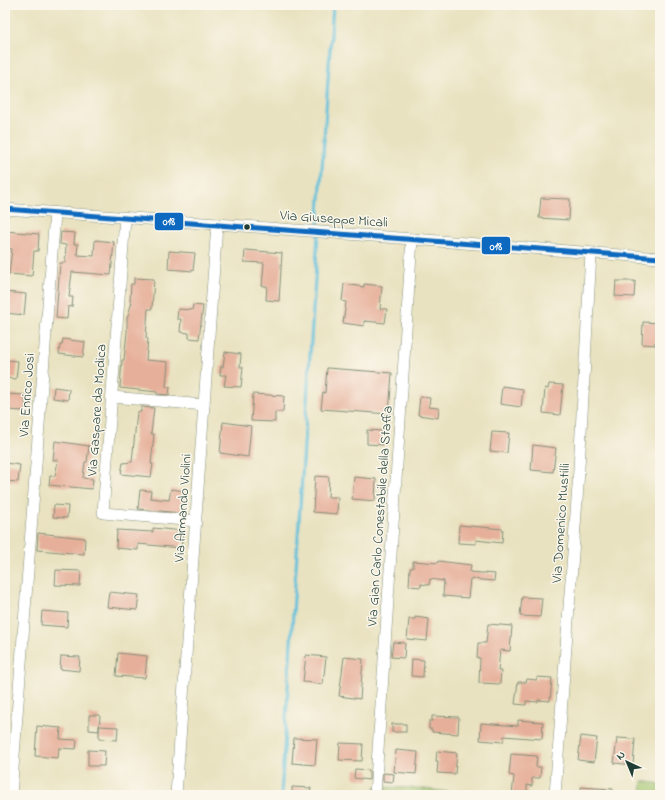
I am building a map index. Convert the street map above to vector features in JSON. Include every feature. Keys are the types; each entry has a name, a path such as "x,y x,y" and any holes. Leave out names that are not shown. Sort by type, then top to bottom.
{"street":[{"name":"Via Giuseppe Micali","path":"5,209 329,232 660,258"},
{"name":"Via Enrico Josi","path":"11,795 55,213"},
{"name":"Via Gaspare da Modica","path":"125,218 104,513 196,521"},
{"name":"Via Armando Violini","path":"176,795 217,224"},
{"name":"Via Gian Carlo Conestabile della Staffa","path":"375,795 412,239"},
{"name":"Via Domenico Mustilli","path":"555,795 578,486 591,253"},
{"path":"112,397 204,405"}],"green space":[{"path":"642,781 660,784 660,795 641,795"},
{"path":"375,787 416,788 458,793 459,795 375,795"}],"building":[{"path":"541,198 570,199 569,220 539,218"},
{"path":"5,231 39,234 38,251 34,251 32,276 9,274 12,249 5,248"},
{"path":"61,232 75,233 74,244 78,244 77,255 94,256 95,240 114,242 111,275 72,272 69,297 73,297 72,307 68,306 67,319 56,318 60,263 65,263 66,245 60,244"},
{"path":"245,250 282,253 279,301 266,300 267,286 262,286 264,263 244,262"},
{"path":"169,251 195,253 193,271 168,269"},
{"path":"134,278 154,279 152,309 148,309 146,360 168,362 166,387 170,387 169,395 157,394 157,392 120,388 122,360 124,360 127,332 127,318 132,302 130,302 131,284 134,284"},
{"path":"616,281 635,281 634,297 615,296"},
{"path":"344,284 364,287 364,284 382,286 380,309 387,309 385,323 364,321 364,326 343,323 346,302 342,301"},
{"path":"5,292 26,294 24,315 5,313"},
{"path":"193,305 203,306 199,339 189,338 189,333 180,332 181,319 177,319 178,309 192,310"},
{"path":"643,322 660,323 660,343 655,342 655,345 642,344"},
{"path":"63,339 85,342 83,357 59,354 60,345 62,345"},
{"path":"225,352 241,354 240,367 243,367 241,387 224,386 226,375 220,375 221,366 223,367"},
{"path":"5,360 18,361 16,379 5,378"},
{"path":"327,368 392,373 389,414 321,409 323,392 325,393"},
{"path":"549,384 563,385 560,415 543,413 545,388 548,389"},
{"path":"502,386 523,389 521,407 500,404"},
{"path":"54,387 69,389 68,400 53,398"},
{"path":"5,394 26,395 25,411 5,410"},
{"path":"253,394 284,396 283,412 275,412 275,422 251,421"},
{"path":"420,397 430,398 429,407 439,408 438,418 418,415"},
{"path":"141,407 154,408 151,434 154,434 151,477 121,474 123,463 132,462 137,412 141,412"},
{"path":"223,422 251,426 248,457 220,453"},
{"path":"367,430 383,431 383,445 367,444"},
{"path":"492,432 509,433 507,453 490,451"},
{"path":"55,441 89,446 83,478 93,479 92,489 49,485 50,476 55,476 58,460 53,460"},
{"path":"533,445 556,448 553,472 531,470"},
{"path":"5,463 20,465 18,482 5,481"},
{"path":"315,476 329,477 328,497 338,497 337,514 313,512"},
{"path":"354,477 376,479 375,501 352,499"},
{"path":"171,489 184,491 181,513 138,509 140,490 151,491 150,498 169,500"},
{"path":"54,505 68,506 67,518 53,517"},
{"path":"459,525 503,529 502,543 476,540 476,544 458,543"},
{"path":"153,528 183,531 181,548 138,544 138,550 116,548 117,530 153,532"},
{"path":"38,533 85,538 84,554 37,550"},
{"path":"413,561 438,563 438,561 471,565 470,572 495,574 494,581 470,579 468,598 443,596 444,581 430,579 429,585 421,584 421,587 409,586 410,568 413,568"},
{"path":"56,570 81,571 80,586 55,585"},
{"path":"109,592 139,595 137,610 107,607"},
{"path":"522,597 542,598 540,617 520,616"},
{"path":"42,611 68,613 67,627 41,625"},
{"path":"415,617 429,619 427,641 407,639 409,619 415,619"},
{"path":"488,624 512,626 510,651 500,650 498,671 501,671 500,684 479,683 480,658 477,658 478,643 486,643"},
{"path":"393,642 405,643 404,658 391,657"},
{"path":"118,653 147,656 145,678 116,676"},
{"path":"306,655 326,657 323,684 303,682"},
{"path":"61,656 80,657 79,671 60,669"},
{"path":"344,657 363,659 360,699 339,696"},
{"path":"412,659 424,660 423,677 411,676"},
{"path":"537,677 552,678 550,701 526,701 526,705 515,704 518,682 526,682 527,679 537,680"},
{"path":"89,715 100,715 99,731 89,730"},
{"path":"432,716 459,717 458,734 432,732 432,729 429,729 429,721 432,721"},
{"path":"518,720 543,722 542,739 504,736 503,742 480,740 481,723 518,726"},
{"path":"392,724 406,724 406,732 392,732"},
{"path":"37,726 61,728 60,739 77,740 76,749 59,748 58,758 35,756"},
{"path":"99,726 118,727 117,740 99,739"},
{"path":"581,736 597,738 594,762 578,760"},
{"path":"294,738 317,739 315,765 292,763"},
{"path":"617,738 635,739 633,765 614,763"},
{"path":"340,743 363,744 362,761 339,760"},
{"path":"88,750 105,751 104,766 88,766"},
{"path":"396,750 418,752 416,774 394,772"},
{"path":"437,751 457,753 455,774 437,773"},
{"path":"511,754 537,756 536,767 541,767 540,778 532,778 532,786 527,785 527,795 512,795 514,776 509,775"},
{"path":"355,769 369,770 369,780 354,778"},
{"path":"383,773 394,774 393,782 383,781"},
{"path":"292,787 311,788 310,795 292,795"},
{"path":"581,787 613,789 613,795 581,795"}],"waterway":[{"path":"318,229 333,5"},
{"path":"281,795 318,234"}],"transit line":[{"name":"018","path":"5,209 660,258"}]}
